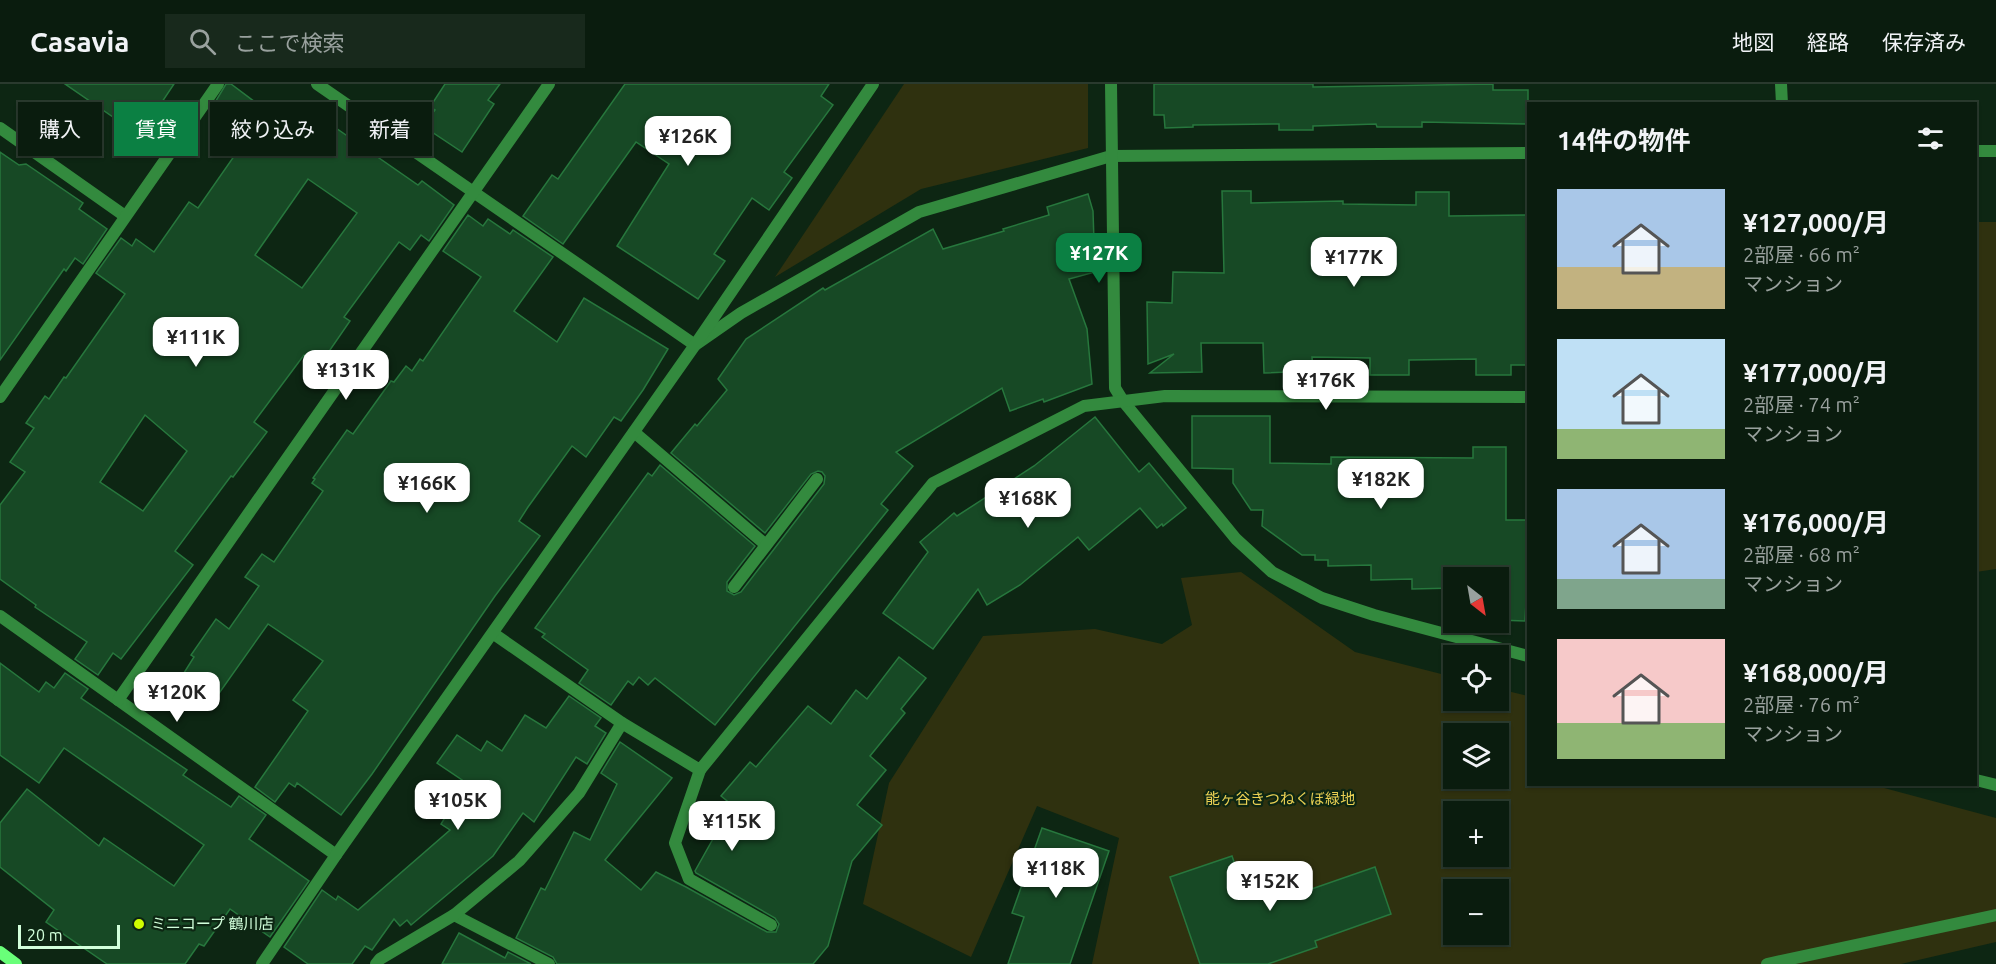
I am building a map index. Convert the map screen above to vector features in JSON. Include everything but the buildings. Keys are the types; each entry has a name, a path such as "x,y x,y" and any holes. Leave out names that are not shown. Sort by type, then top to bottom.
{"main road":[{"path":"0,952 16,964"}],"street":[{"path":"0,397 218,84"},
{"path":"317,84 473,194 695,345"},
{"path":"118,700 549,84"},
{"path":"262,964 336,855 695,345 873,84"},
{"path":"1111,84 1115,388 1123,401 1236,539 1272,572 1322,598 1374,615 1527,656"},
{"path":"1782,84 1782,102"},
{"path":"0,128 125,216"},
{"path":"1977,151 1996,151"},
{"path":"695,345 741,313 919,212 1111,156 1527,153"},
{"path":"771,925 688,879 675,843 700,770 933,483 1084,406 1165,396 1527,397"},
{"path":"634,432 766,545"},
{"path":"734,587 817,479"},
{"path":"0,616 336,855"},
{"path":"494,633 622,723 700,770"},
{"path":"376,964 387,954 454,915 519,861 579,793 622,723"},
{"path":"1977,780 1996,785"},
{"path":"454,915 549,964"},
{"path":"1767,964 1996,915"}],"green space":[{"path":"904,84 1088,84 1088,148 921,189 775,277"},
{"path":"1977,222 1996,222 1996,569 1977,572"},
{"name":"能ヶ谷きつねくぼ緑地","path":"1241,572 1355,652 1443,674 1443,711 1509,711 1509,691 1527,696 1527,786 1877,786 1996,818 1996,942 1901,964 1092,964 1119,838 1037,806 971,957 863,904 889,783 983,636 1095,629 1162,644 1192,625 1181,578"}],"place":[{"name":"ミニコープ 鶴川店","path":"139,924"}]}
